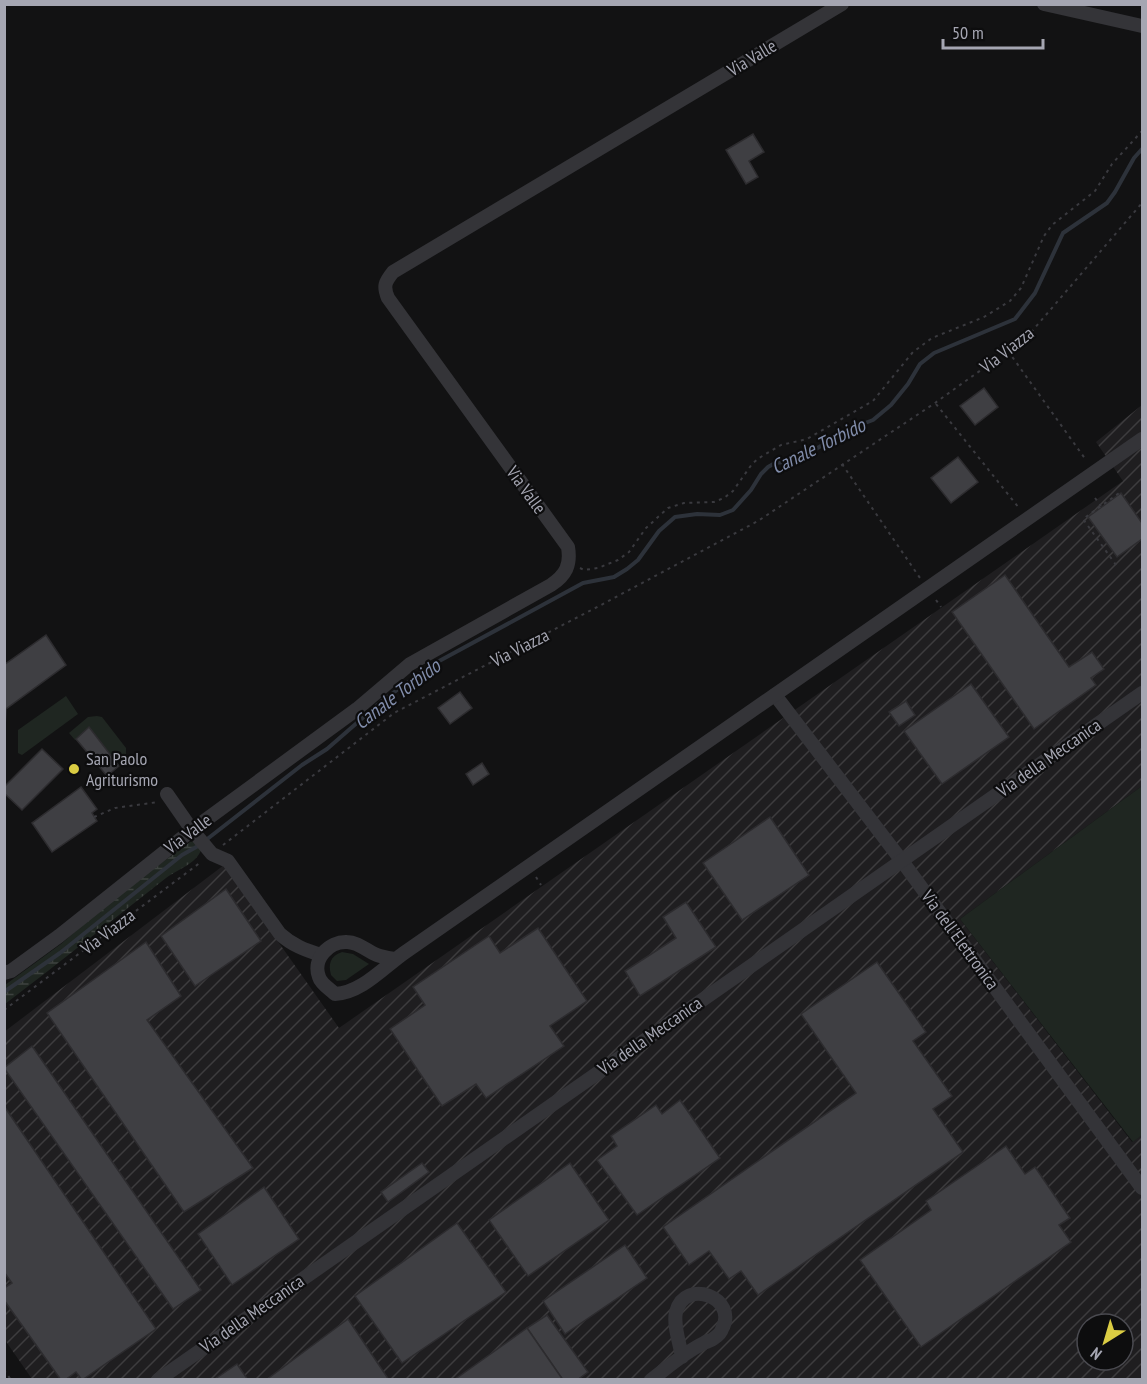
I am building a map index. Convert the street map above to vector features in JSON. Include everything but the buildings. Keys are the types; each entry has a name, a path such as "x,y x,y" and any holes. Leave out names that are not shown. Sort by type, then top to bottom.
{"street":[{"name":"Via Valle","path":"4,973 11,971 60,936 192,830 357,709 410,664 560,579 567,570 568,547 388,298 385,282 393,272 842,4"},
{"path":"1044,4 1143,26"},
{"path":"395,959 376,955 350,941 340,942 321,955 318,965 319,977 335,994 346,993 358,987 1143,439"},
{"name":"Via della Meccanica","path":"158,1380 1143,693"},
{"name":"Via dell'Elettronica","path":"775,695 902,861 1143,1188"},
{"path":"165,798 212,854 228,861 280,934 302,949 321,955"},
{"path":"651,1380 703,1343 714,1339 722,1331 725,1321 724,1311 717,1299 708,1294 692,1294 685,1298 676,1310 675,1319 682,1357"}],"path":[{"path":"569,558 584,570 598,568 618,560 629,552 646,528 668,508 684,503 714,502 724,498 733,491 752,464 764,454 781,445 807,439 873,401 913,352 932,338 984,316 1010,301 1021,288 1044,236 1052,225 1095,190 1112,164 1143,131"},
{"name":"Via Viazza","path":"4,1010 212,854 394,713 758,521 935,403 1027,337 1045,319 1143,203"},
{"path":"1008,351 1095,472"},
{"path":"935,403 1028,519"},
{"path":"842,464 927,589"},
{"path":"1116,566 1083,519 1122,491"},
{"path":"1095,498 1101,506"},
{"path":"94,817 115,808 165,798"},
{"path":"4,1370 11,1380"}],"shaded area":[{"path":"1142,405 1142,786 960,919 1132,1142 1142,1135 1142,1379 32,1379 5,1340 4,1032 224,865 339,1028 1123,481 1096,442"}],"green space":[{"path":"66,696 78,714 22,755 18,753 18,730"},
{"path":"88,717 102,717 126,748 126,754 116,762 89,727 75,740 69,733"},
{"path":"1142,786 1142,1135 1133,1142 960,919"},
{"path":"195,841 201,850 195,859 166,878 5,1004 5,985 61,944 118,895 190,842"},
{"path":"342,952 353,954 369,964 346,980 337,981 331,975 330,964 332,958"}],"waterway":[{"name":"Canale Torbido","path":"206,840 302,765 327,749 382,701 430,666 583,583 614,577 638,560 659,531 675,517 697,514 720,515 733,510 768,467 775,463 795,461 852,428 873,420 891,405 920,364 934,353 1015,319 1035,293 1063,233 1107,203 1134,158 1142,149"},
{"name":"Canale Torbido","path":"4,992 60,953 182,855 198,846"}],"place":[{"name":"San Paolo Agriturismo","path":"74,769"}]}
